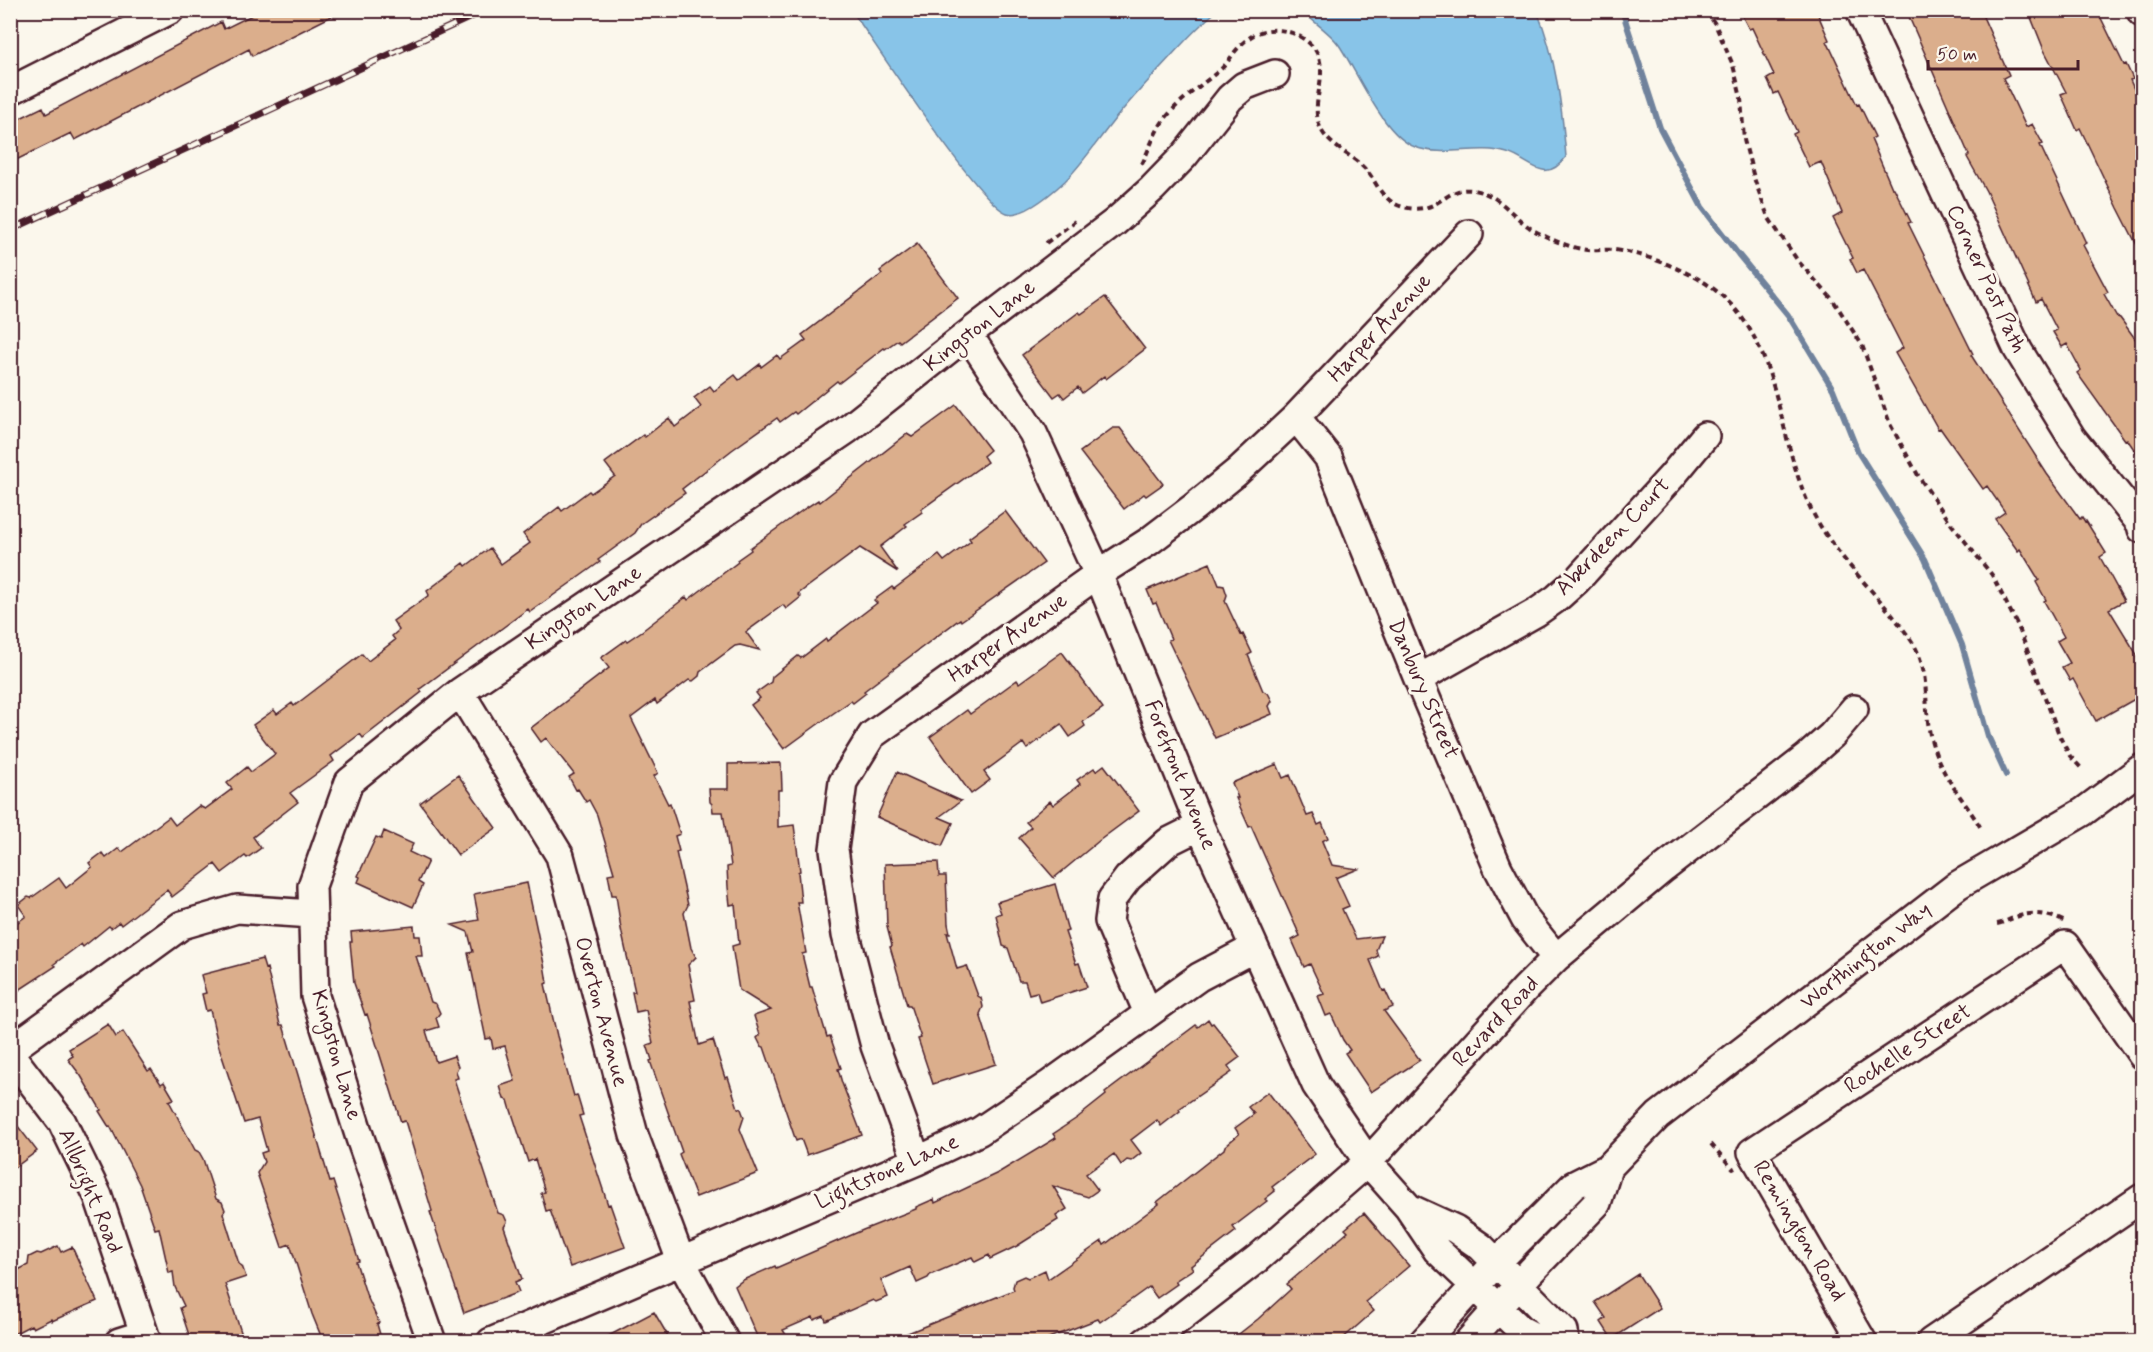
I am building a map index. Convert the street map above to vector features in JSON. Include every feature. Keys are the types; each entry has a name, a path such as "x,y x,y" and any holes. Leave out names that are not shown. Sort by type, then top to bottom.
{"street":[{"path":"10,91 170,10"},
{"name":"Corner Post Path","path":"1860,10 2018,350 2072,438 2142,525"},
{"name":"Kingston Lane","path":"432,1341 360,1138 315,996 312,886 349,782 460,692 848,429 1115,222 1184,156 1230,98 1244,87 1275,74"},
{"name":"Harper Avenue","path":"917,1161 875,1046 846,935 834,849 843,782 873,735 1098,574 1148,542 1238,472 1296,417 1468,234"},
{"name":"Forefront Avenue","path":"968,334 1033,433 1098,574 1200,826 1316,1085 1368,1162 1408,1207 1437,1250 1521,1330 1544,1341"},
{"name":"Danbury Street","path":"1296,417 1328,457 1418,679 1508,887 1525,919 1557,958"},
{"name":"Aberdeen Court","path":"1418,679 1537,612 1557,598 1577,580 1656,494 1705,436"},
{"name":"Overton Avenue","path":"460,692 560,856 634,1135 681,1261 725,1341"},
{"name":"Revard Road","path":"1145,1341 1166,1329 1258,1258 1368,1162 1525,989 1557,958 1664,868 1806,758 1832,735 1854,709"},
{"name":"Worthington Way","path":"1608,1168 1658,1116 1958,885 2083,812 2142,768"},
{"path":"1148,1013 1109,921 1112,899 1128,878 1168,842 1200,826"},
{"path":"10,1052 182,925 237,909 313,914"},
{"path":"2065,945 2142,1055"},
{"name":"Rochelle Street","path":"1752,1152 2065,945"},
{"name":"Lightstone Lane","path":"491,1341 917,1161 980,1131 1050,1084 1199,977 1254,948"},
{"name":"Allbright Road","path":"10,1052 62,1122 98,1196 146,1338"},
{"name":"Remington Road","path":"1752,1152 1863,1341"},
{"path":"1423,1341 1496,1263 1575,1185 1608,1168"},
{"path":"1468,1341 1597,1203 1608,1168"},
{"path":"1932,1341 2142,1198"},
{"name":"Forefront Avenue","path":"1408,1207 1455,1229 1481,1247 1564,1331 1566,1341"},
{"path":"119,1341 146,1338"}],"path":[{"path":"1706,10 1715,24 1733,65 1741,98 1744,140 1768,217 1798,261 1833,300 1862,345 1890,424 1919,477 1952,525 1992,575 2018,626 2060,737 2070,756 2082,769"},
{"path":"1140,170 1161,124 1180,99 1229,62 1239,46 1255,34 1270,29 1296,33 1310,43 1317,53 1321,71 1321,86 1316,111 1325,139 1367,170 1385,197 1400,207 1431,206 1448,194 1464,189 1481,191 1499,201 1531,229 1561,244 1590,250 1614,250 1660,260 1699,279 1730,303 1752,330 1767,362 1797,478 1812,512 1831,544 1914,646 1926,679 1930,737 1942,770 1982,831"},
{"path":"1041,247 1076,220"},
{"path":"1997,924 2017,916 2046,914 2078,930 2065,945"}],"water":[{"path":"852,11 1217,11 1201,24 1135,96 1065,181 1038,203 1014,214 1007,213 993,203 974,182 928,121"},
{"path":"1302,11 1537,11 1544,28 1557,82 1566,157 1551,170 1544,170 1516,156 1496,151 1438,151 1415,147 1392,130 1382,117 1335,40"}],"building":[{"path":"262,10 344,10 252,56 249,49 75,140 71,133 10,163 10,123 43,107 46,114 221,22 224,29"},
{"path":"1739,10 1816,10 1829,40 1827,41 1875,137 1871,139 1892,188 1911,222 1908,223 1973,354 1971,355 2047,474 2080,519 2082,517 2086,521 2106,553 2100,557 2124,601 2109,609 2142,663 2142,695 2096,721 2073,679 2070,681 2062,667 2070,663 2057,641 2064,637 2044,601 2046,600 2036,582 2039,580 2020,549 2018,551 1995,519 2005,512 1987,486 1983,489 1940,428 1938,429 1895,353 1903,348 1863,270 1857,273 1850,259 1853,258 1833,218 1842,213 1821,162 1809,167 1793,134 1797,132 1778,92 1774,94 1767,79 1774,75 1752,28 1749,29"},
{"path":"1906,10 1980,10 2009,75 2003,78 2026,127 2032,124 2043,144 2040,145 2086,243 2083,245 2108,292 2104,294 2117,317 2142,348 2142,461 2077,373 2081,370 2067,344 2062,347 2053,332 2057,330 2041,299 2036,302 1986,191 1967,157 1969,155"},
{"path":"2028,10 2097,10 2133,79 2130,80 2142,107 2142,255 2080,128 2077,130 2061,94 2066,92 2044,50"},
{"path":"917,244 958,298 900,342 898,340 884,348 839,383 837,381 796,414 794,412 780,422 777,418 732,450 682,489 685,493 641,524 635,533 598,560 600,562 530,612 528,609 420,689 422,692 363,738 360,734 331,756 334,761 290,793 298,802 253,837 261,848 247,858 245,856 222,873 215,864 172,897 167,890 121,925 119,922 111,928 109,926 83,947 81,944 54,964 56,966 10,996 10,928 26,916 18,905 59,878 66,888 92,867 89,863 102,853 106,858 119,848 122,852 169,817 175,825 199,806 205,809 232,789 227,783 247,767 251,772 275,754 253,725 274,710 277,714 292,703 294,706 362,654 368,661 395,640 392,636 399,630 393,621 429,595 427,591 464,563 466,566 490,548 501,564 530,543 523,534 559,507 562,511 589,491 591,493 615,476 605,463 669,418 675,427 701,407 694,398 710,386 714,391 735,375 739,380 760,364 761,367 777,355 780,359 806,340 802,335 882,274 880,271"},
{"path":"1105,297 1145,349 1106,379 1104,376 1082,393 1078,387 1064,398 1060,393 1054,397 1022,355 1079,312 1081,314"},
{"path":"956,405 990,450 983,456 987,462 922,509 922,512 905,524 907,526 880,547 898,572 860,548 798,594 801,597 786,609 783,605 746,632 759,650 740,645 735,646 700,672 693,681 689,680 657,704 655,700 631,718 658,773 654,776 668,804 670,803 680,834 675,836 679,851 676,852 688,905 684,913 691,948 696,957 688,965 695,1000 690,1001 699,1045 713,1040 725,1078 728,1077 738,1108 741,1109 744,1117 740,1129 758,1173 696,1197 679,1154 682,1152 650,1061 652,1060 647,1045 653,1043 646,1010 636,1012 632,992 635,992 616,895 612,895 608,874 614,873 597,815 589,800 586,802 578,789 576,790 569,777 574,774 546,738 541,742 531,728 609,668 601,658 642,631 686,597 688,600 738,562 737,560 751,550 750,548 804,509 818,500 820,502 907,434 912,437"},
{"path":"1113,428 1120,428 1163,484 1146,496 1144,494 1124,509 1080,452"},
{"path":"1005,511 1044,563 961,621 960,619 864,691 866,693 853,703 851,701 784,749 751,705 760,698 756,693 798,656 801,658 826,639 827,641 877,603 874,600 892,587 894,589 939,555 944,561 971,541 969,538"},
{"path":"1210,563 1219,585 1224,586 1227,595 1225,601 1252,653 1248,655 1263,691 1268,693 1272,701 1269,706 1272,714 1215,738 1168,640 1171,639 1156,603 1153,604 1147,590"},
{"path":"1062,652 1103,708 1083,722 1085,726 1070,737 1061,724 1027,749 1023,743 984,772 990,780 971,794 930,737 967,710 970,714 1017,680 1019,683"},
{"path":"781,763 782,790 778,790 778,827 794,825 800,871 798,872 801,902 797,902 806,953 802,954 810,987 812,987 827,1037 830,1036 841,1068 838,1069 842,1083 862,1135 807,1155 801,1139 796,1141 764,1047 757,1038 760,1035 754,1016 771,1010 739,990 732,946 739,944 735,904 730,905 727,867 731,866 723,812 713,812 709,789 728,789 728,764"},
{"path":"1277,764 1283,778 1290,775 1307,816 1313,814 1318,825 1322,823 1328,838 1322,841 1332,865 1358,869 1336,878 1349,906 1342,909 1356,939 1382,936 1376,950 1378,956 1370,960 1383,991 1385,990 1393,1007 1384,1011 1420,1060 1371,1092 1345,1053 1350,1050 1331,1014 1326,1016 1318,996 1324,994 1310,964 1304,967 1292,940 1300,936 1251,826 1249,827 1236,798 1238,798 1232,783"},
{"path":"1104,765 1139,811 1054,878 1019,838 1031,827 1026,822 1050,801 1053,805 1080,784 1077,780 1094,768 1096,771"},
{"path":"897,772 961,801 939,817 953,823 942,846 877,817"},
{"path":"458,775 496,828 458,855 420,803"},
{"path":"384,831 413,844 409,852 428,861 418,882 423,885 413,907 358,882 360,877 358,876 376,837 381,839"},
{"path":"938,862 939,876 946,876 950,933 947,933 957,969 967,966 978,996 981,998 983,1007 980,1014 996,1064 933,1084 918,1039 921,1038 910,1005 907,1005 890,947 892,946 887,927 885,864"},
{"path":"527,883 557,1036 574,1096 577,1095 583,1115 579,1116 608,1205 610,1204 625,1247 570,1267 550,1210 546,1211 541,1193 545,1192 535,1159 528,1162 508,1100 504,1099 500,1086 515,1081 505,1046 493,1049 491,1038 486,1039 468,953 473,952 468,932 452,925 479,920 474,894"},
{"path":"1055,884 1068,931 1065,932 1087,987 1040,1002 1037,992 1029,994 1025,981 1019,981 1008,948 1003,946 996,915 1001,913 997,902"},
{"path":"414,926 415,936 420,936 422,956 416,956 431,1002 436,1004 440,1013 436,1018 439,1027 426,1031 436,1062 454,1056 458,1067 456,1071 458,1078 454,1079 498,1213 504,1215 507,1222 504,1227 522,1279 515,1282 519,1292 464,1313 430,1212 432,1211 405,1121 401,1122 367,1014 365,1015 354,983 351,932"},
{"path":"262,959 265,969 267,968 280,1025 283,1025 330,1182 333,1181 359,1261 356,1262 366,1294 379,1323 377,1324 381,1338 373,1341 323,1341 290,1244 282,1247 257,1173 264,1162 261,1153 267,1151 258,1119 244,1123 218,1044 210,1010 206,1011 202,994 206,993 201,975"},
{"path":"1208,1019 1240,1057 1228,1066 1232,1072 1179,1109 1180,1111 1161,1126 1157,1120 1131,1140 1141,1153 1131,1161 1127,1160 1121,1165 1114,1154 1086,1174 1098,1190 1088,1197 1053,1186 1067,1209 1056,1216 1058,1220 1017,1246 990,1259 989,1255 975,1262 972,1257 917,1283 910,1267 881,1280 888,1297 876,1302 873,1300 826,1321 824,1316 814,1320 813,1317 783,1330 786,1335 772,1341 759,1341 735,1286 743,1280 916,1209 934,1199 935,1203 998,1173 1056,1138 1053,1134 1077,1118 1106,1095 1105,1093 1196,1025 1198,1027"},
{"path":"108,1024 116,1037 123,1032 148,1071 151,1069 161,1084 164,1082 174,1099 169,1101 195,1150 203,1159 216,1199 222,1202 225,1210 223,1213 239,1264 246,1277 225,1284 244,1341 191,1341 180,1308 184,1306 175,1287 173,1272 169,1273 159,1228 155,1229 140,1185 110,1126 99,1111 101,1110 81,1076 68,1059 73,1056 69,1049"},
{"path":"1268,1092 1315,1154 1272,1187 1275,1191 1265,1199 1267,1201 1233,1227 1236,1231 1191,1266 1193,1269 1175,1281 1177,1284 1157,1298 1149,1287 1100,1322 1098,1319 1041,1341 888,1341 1014,1290 1015,1280 1024,1276 1028,1278 1045,1270 1048,1279 1102,1241 1104,1245 1159,1204 1157,1202 1224,1149 1239,1134 1235,1128 1254,1114 1248,1107"},
{"path":"10,1116 37,1151 10,1171"},
{"path":"1364,1213 1409,1266 1366,1302 1374,1311 1340,1341 1230,1341 1291,1289 1287,1284 1348,1232 1345,1229"},
{"path":"58,1246 61,1252 72,1247 97,1301 33,1328 31,1325 10,1336 10,1274 28,1265 29,1257"},
{"path":"1638,1274 1660,1308 1612,1339 1601,1322 1606,1318 1595,1302"},
{"path":"654,1312 668,1336 657,1341 599,1341"}],"waterway":[{"path":"1622,10 1660,128 1702,207 1788,315 1833,389 1858,452 1925,559 1962,645 1988,736 2006,775"}],"railway":[{"path":"10,230 486,10"}]}
